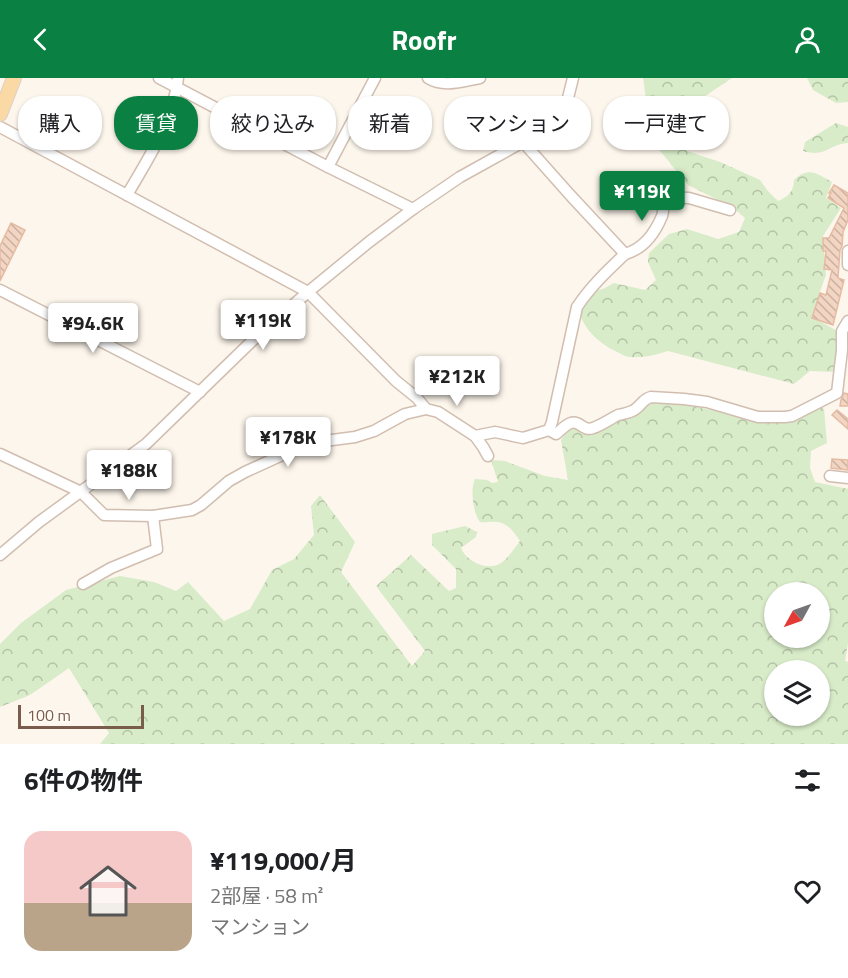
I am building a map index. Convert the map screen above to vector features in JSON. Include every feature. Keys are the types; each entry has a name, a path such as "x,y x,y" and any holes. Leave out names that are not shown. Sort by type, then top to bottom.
{"main road":[{"path":"0,114 14,78"}],"street":[{"path":"159,78 178,83 328,167 413,209"},
{"path":"328,167 375,78"},
{"path":"428,78 434,82 443,83 480,78"},
{"path":"568,96 573,78"},
{"path":"127,195 167,124 178,83"},
{"path":"0,127 308,292 396,381 426,408 438,412 475,436 488,456"},
{"path":"0,555 39,522 146,444 252,341 369,242 460,177 509,150"},
{"path":"530,150 625,254"},
{"path":"549,430 577,307 586,293 625,254 648,241 662,215 664,197 689,198 730,210"},
{"path":"848,251 848,265"},
{"path":"0,290 200,392"},
{"path":"475,436 495,432 523,438 549,430 556,434 571,423 576,423 583,428 593,428 638,408 646,399 651,398 707,402 758,417 792,416 837,393 842,331 848,321"},
{"path":"0,454 81,492 104,515 153,516 192,510 237,477 304,445 355,437 374,431 405,414 426,408"},
{"path":"830,476 848,478"},
{"path":"83,584 111,568 156,549 153,516"}],"green space":[{"path":"643,78 732,78 705,96 646,96"},
{"path":"807,78 848,78 848,102 836,103 813,90"},
{"path":"836,123 848,127 848,143 823,152 803,151 805,142"},
{"path":"659,150 687,150 720,162 760,180 778,201 790,193 794,180 804,173 813,173 832,182 826,198 841,208 823,236 826,275 818,297 818,320 839,332 836,372 810,371 794,384 668,351 644,357 628,357 604,344 587,329 578,307 593,291 614,283 645,290 656,280 648,262 649,253 669,234 687,229 718,239 739,232 745,218 732,207 688,185"},
{"path":"652,400 756,419 819,405 824,409 827,443 811,451 810,468 815,482 848,489 848,643 845,661 848,662 848,744 100,744 109,733 69,668 30,695 0,707 0,644 21,623 66,590 120,576 154,582 176,591 188,582 224,621 250,609 272,570 294,559 314,535 311,506 320,495 355,542 341,572 412,666 425,651 376,586 411,555 449,591 456,588 456,569 432,545 432,534 465,526 477,532 476,537 461,548 467,557 484,566 495,565 503,561 520,541 513,531 500,522 480,522 473,501 475,479 498,482 491,460 505,461 545,476 568,480 561,440 568,429 574,426 583,431"}],"building":[{"path":"834,185 848,193 848,220 843,232 838,278 844,280 833,325 812,318 820,293 826,295 832,270 824,269 826,251 823,251 823,238 829,238 844,208 828,198"},
{"path":"11,223 25,230 0,281 0,246"},
{"path":"844,393 848,394 848,406 840,406 841,400"},
{"path":"837,410 848,419 848,429 832,415"},
{"path":"832,459 848,460 848,470 831,468"}]}
